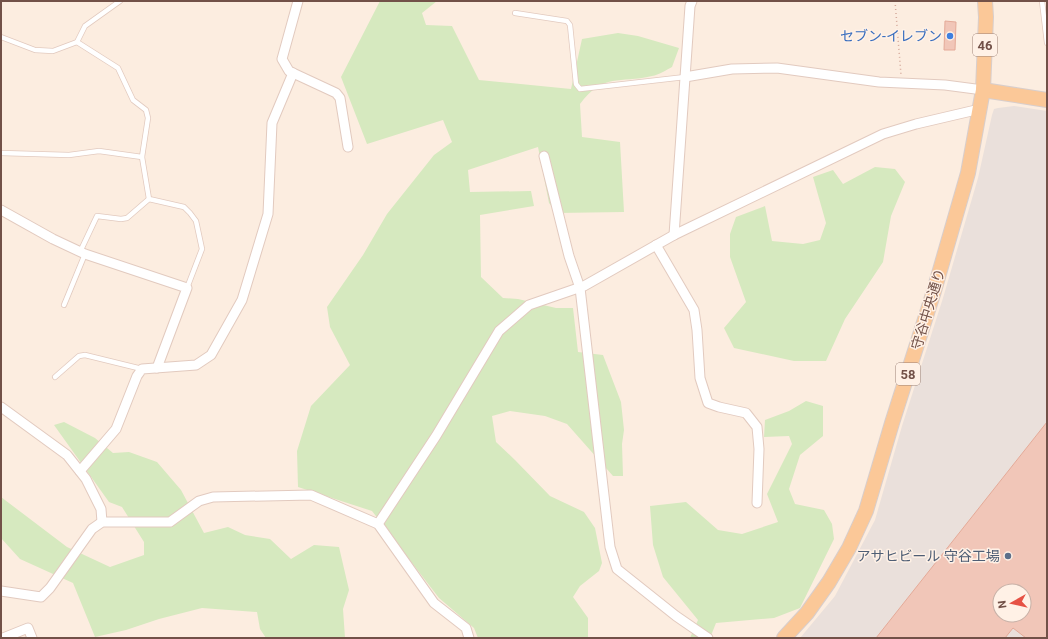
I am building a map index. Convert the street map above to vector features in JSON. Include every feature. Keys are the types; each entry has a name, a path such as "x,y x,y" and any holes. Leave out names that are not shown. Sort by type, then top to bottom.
{"main road":[{"name":"守谷中央通り","path":"784,638 807,612 829,582 849,548 866,511 936,284 968,173 983,90 986,17 985,1"},
{"path":"983,90 1047,100"}],"street":[{"path":"298,1 282,59 289,71 336,93 340,98 348,147"},
{"path":"674,235 690,6 692,1"},
{"path":"685,77 732,69 777,68 879,82 946,85 983,90"},
{"path":"80,471 116,429 137,376 142,369 196,364 210,355 242,300 268,214 272,122 293,73"},
{"path":"378,524 436,436 499,331 528,305 580,288 674,235 883,134 916,124 980,110"},
{"path":"544,156 569,256 580,288 610,547 617,569 676,616 708,638"},
{"path":"1,210 53,239 83,253 187,288 157,368"},
{"path":"656,245 694,310 697,330 700,378 708,403 719,407 746,412 757,427 759,449 757,503"},
{"path":"1,407 67,455 86,479 101,509 102,522"},
{"path":"1,591 42,597 92,529 102,522 170,522 199,501 213,497 311,496 378,524 434,603 466,628 469,638"},
{"path":"3,638 28,628 32,638"}],"lane":[{"path":"1,37 36,50 53,50 77,42 85,26 120,1"},
{"path":"1042,1 1047,43"},
{"path":"515,13 567,21 570,25 576,84 580,89 685,77"},
{"path":"77,42 118,68 133,100 146,110 148,118 142,157 149,199"},
{"path":"1,153 69,155 99,151 142,157"},
{"path":"64,305 97,216 121,219 127,218 149,199"},
{"path":"149,199 184,207 196,221 202,249 187,288"},
{"path":"55,377 79,356 85,355 142,369"}],"path":[{"path":"895,1 901,83"}],"shaded area":[{"path":"1014,106 1047,111 1047,638 800,638 835,596 875,520 902,426 943,298 978,178 994,109"}],"green space":[{"path":"380,1 437,1 422,13 426,25 452,26 479,80 571,89 582,39 618,33 638,36 679,48 672,67 660,74 605,83 597,87 580,104 582,137 620,142 624,212 557,213 549,203 538,147 468,170 470,192 531,191 534,206 480,215 481,277 503,298 518,299 556,308 573,308 578,352 603,355 621,402 624,430 622,444 623,476 613,476 567,424 545,416 510,411 492,416 496,442 550,496 584,512 595,528 602,563 599,571 580,586 573,597 588,618 588,638 478,638 474,628 439,598 372,511 298,487 297,451 311,406 350,365 330,327 327,307 363,255 387,214 434,155 452,142 443,120 367,144 341,77"},
{"path":"875,167 895,169 905,182 891,216 883,262 845,319 826,361 794,361 734,348 724,328 746,302 730,257 730,234 736,217 765,206 772,241 803,244 820,240 826,223 813,177 833,170 843,184"},
{"path":"806,401 823,406 823,436 800,455 789,489 795,504 824,510 832,524 834,539 800,608 774,618 716,623 710,638 690,638 698,620 663,577 653,545 650,506 686,502 718,530 742,534 778,522 767,494 792,444 789,436 764,437 765,420 789,411"},
{"path":"64,422 95,438 113,453 129,452 157,462 181,490 204,533 228,527 245,535 270,539 291,559 314,545 339,547 349,590 343,609 345,638 266,638 260,629 257,612 202,608 159,619 126,630 95,637 73,583 20,559 1,538 1,497 67,547 110,567 144,555 144,542 122,507 109,502 54,425"}],"building":[{"name":"セブン-イレブン","path":"945,21 956,22 955,50 944,50"},
{"path":"1047,422 1047,638 1026,638 1013,628 1005,638 876,638"}],"place":[{"name":"セブン-イレブン","path":"950,36"},
{"name":"アサヒビール 守谷工場","path":"1008,556"}]}
